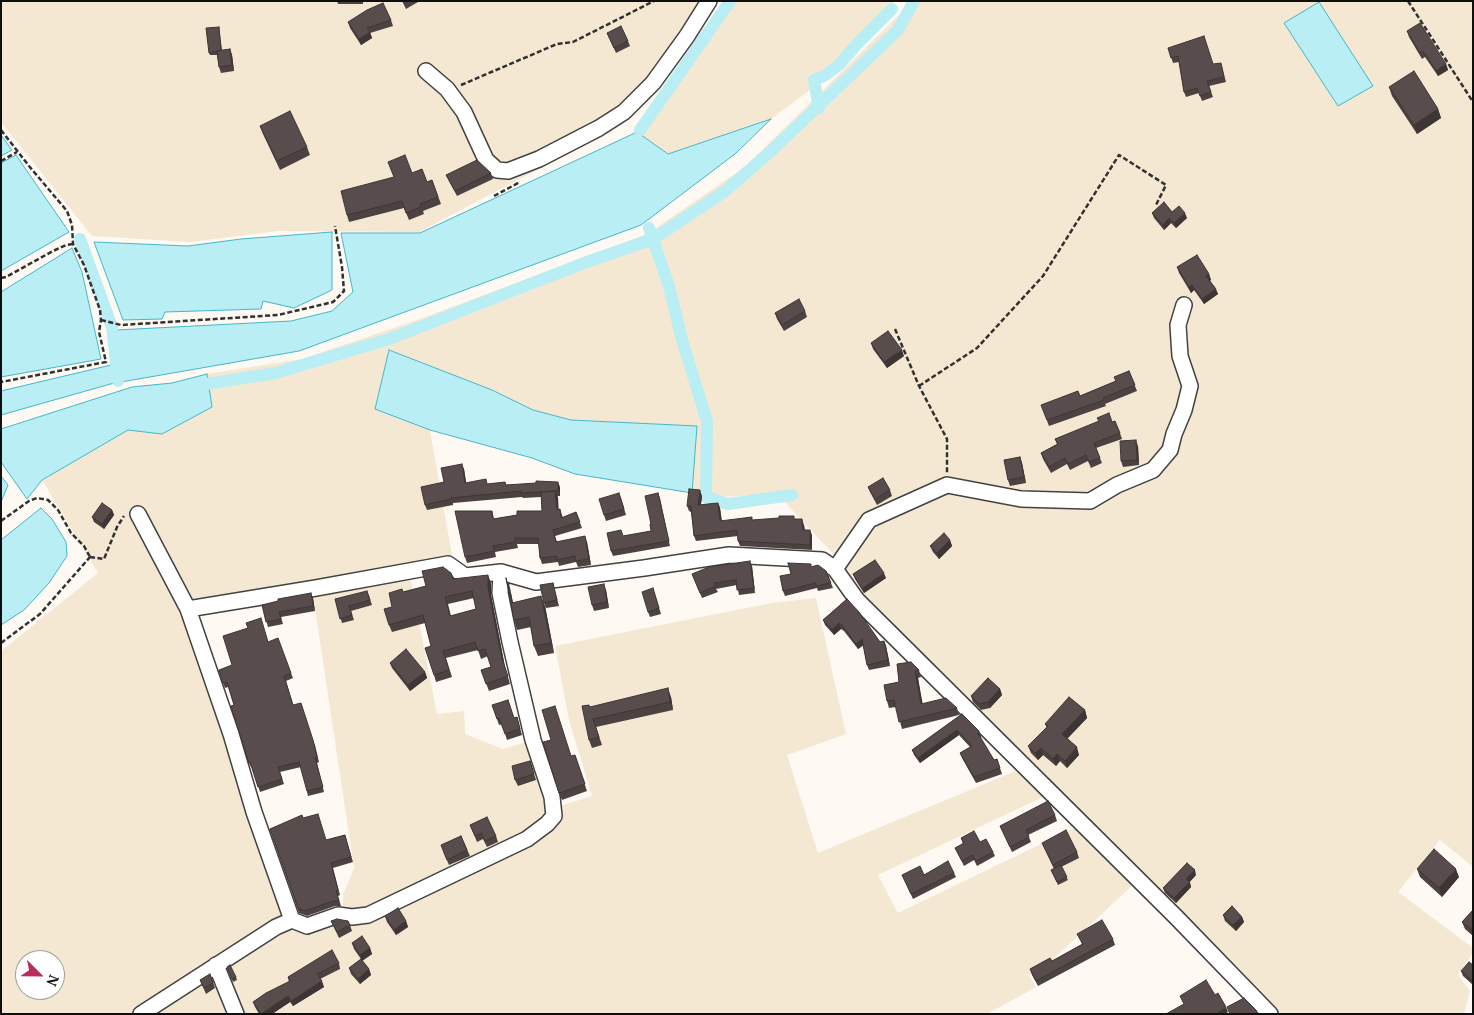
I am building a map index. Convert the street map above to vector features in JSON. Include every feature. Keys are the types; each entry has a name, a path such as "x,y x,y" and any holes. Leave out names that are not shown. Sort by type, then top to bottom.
{"street":[{"path":"426,71 447,89 464,112 486,160 492,167 498,170 508,171 599,128 624,112 652,83 687,36 709,1"},
{"path":"835,569 869,520 947,485 1021,499 1090,501 1117,485 1153,470 1170,450 1190,386 1180,356 1178,325 1184,306"},
{"path":"138,514 188,609 231,734 254,812 292,920"},
{"path":"188,609 448,564 465,576 501,572 536,582 729,555 822,560 835,569 857,600 1176,917 1270,1014"},
{"path":"141,1014 276,927 292,920 307,926 338,915 352,918 368,915 527,839 547,824 554,816 552,797 533,740 510,642 500,593 501,572"},
{"path":"216,964 236,1014"}],"path":[{"path":"447,89 557,44 574,42 654,1"},
{"path":"1408,1 1473,102"},
{"path":"1,130 67,211 72,225 73,244 84,265 100,310 99,332 106,362 1,382"},
{"path":"1,161 18,151"},
{"path":"919,386 977,348 1043,276 1119,155 1166,185 1156,205"},
{"path":"101,320 121,325 268,316 333,302 344,291 335,226"},
{"path":"1,278 6,278 60,248 73,244"},
{"path":"895,329 919,386 947,439 947,485"},
{"path":"1,521 37,498 48,500 58,510 71,533 84,546 90,557"},
{"path":"90,557 104,559 124,515 131,511 138,514"},
{"path":"1,643 40,614 90,557"}],"shaded area":[{"path":"1,1 715,1 646,102 622,125 419,232 278,231 190,242 92,236 1,122"},
{"path":"731,1 894,1 890,8 838,64 822,75 812,78 810,90 771,119 668,154 637,132 644,128"},
{"path":"907,1 1473,1 1473,867 1440,840 1398,892 1473,948 1473,953 1458,975 1470,991 1464,1014 1275,1014 861,601 839,560 777,494 717,497 692,493 697,426 571,420 533,410 492,390 389,350 375,409 430,430 454,567 410,576 437,714 464,711 465,734 503,749 536,739 560,806 592,796 569,720 555,646 772,603 816,598 846,734 787,755 818,853 1018,770 1043,797 878,875 898,913 1074,828 1132,886 1052,960 1029,975 1036,987 987,1014 1,1014 1,651 98,573 42,480 128,430 162,434 212,407 207,374 302,359 417,320 647,234 745,167 900,14","holes":["313,595 354,868 343,895 343,909 298,921 194,615"]}],"water":[{"path":"1319,2 1373,86 1338,106 1284,23"},
{"path":"771,119 735,154 641,225 299,351 121,382 116,330 291,321 332,311 353,292 341,233 420,233 637,132 668,154"},
{"path":"1,135 12,150 1,156"},
{"path":"16,155 69,232 1,271 1,163"},
{"path":"332,232 332,290 294,308 263,301 261,309 165,312 162,319 123,320 94,242 188,246 241,239"},
{"path":"72,248 82,272 101,359 1,377 1,292"},
{"path":"389,350 492,390 533,410 571,420 697,426 692,493 575,474 532,458 430,430 375,409"},
{"path":"111,365 114,383 1,415 1,391"},
{"path":"207,374 212,407 162,434 128,430 42,480 27,499 1,462 1,429 132,387 172,383"},
{"path":"1,476 8,485 1,502"},
{"path":"41,508 52,519 66,542 67,556 49,583 24,610 1,625 1,540"}],"building":[{"path":"383,3 391,20 367,28 370,32 359,39 348,22"},
{"path":"1420,23 1446,64 1436,71 1423,51 1420,53 1407,31"},
{"path":"621,26 628,41 614,48 607,33"},
{"path":"219,27 221,50 209,53 206,28"},
{"path":"1204,36 1213,64 1221,63 1224,77 1207,81 1211,92 1200,96 1197,88 1184,92 1178,56 1171,58 1168,48"},
{"path":"230,49 232,65 219,67 217,51"},
{"path":"1414,71 1438,109 1414,125 1389,87"},
{"path":"290,111 307,147 277,161 260,126"},
{"path":"405,155 412,173 422,169 427,182 432,180 438,197 420,204 421,207 406,213 402,201 347,215 341,191 394,177 388,162"},
{"path":"477,160 491,173 455,191 446,175"},
{"path":"1164,202 1172,212 1179,206 1185,213 1174,223 1169,218 1163,225 1152,213"},
{"path":"1197,255 1209,274 1206,276 1216,289 1202,299 1192,285 1189,287 1177,267"},
{"path":"799,299 805,311 782,325 775,313"},
{"path":"888,331 902,350 884,362 871,343"},
{"path":"1129,371 1135,385 1103,398 1104,400 1047,420 1041,405 1078,391 1080,396 1116,381 1114,377"},
{"path":"1109,413 1112,422 1115,421 1120,433 1094,443 1100,458 1089,462 1086,455 1068,464 1065,458 1049,467 1041,453 1058,444 1055,439 1099,421 1097,418"},
{"path":"1136,440 1137,460 1121,461 1120,441"},
{"path":"1020,457 1024,477 1008,480 1004,460"},
{"path":"462,464 465,483 486,479 487,484 505,482 506,485 536,483 536,481 558,482 558,491 521,493 521,491 451,498 425,505 421,487 444,482 441,468"},
{"path":"883,478 890,490 875,499 868,487"},
{"path":"689,489 700,490 698,505 718,503 720,521 752,517 752,520 779,518 779,516 794,516 794,519 802,519 803,530 810,530 810,545 738,541 737,530 694,536 691,506 687,506"},
{"path":"555,491 557,510 560,509 561,518 576,512 580,522 553,530 556,542 585,536 589,559 576,561 575,556 557,560 557,556 540,558 538,538 515,538 515,542 493,546 494,551 465,557 455,511 492,511 493,519 517,515 517,511 542,511 541,492"},
{"path":"619,493 624,509 604,515 599,499"},
{"path":"658,493 669,541 611,551 607,533 621,530 623,536 651,531 645,496"},
{"path":"102,503 112,510 102,524 92,517"},
{"path":"944,533 950,540 937,553 930,546"},
{"path":"875,560 884,573 862,589 853,574"},
{"path":"750,561 754,588 737,590 736,580 714,583 716,586 700,593 692,574 709,567"},
{"path":"788,563 811,564 811,567 818,565 826,571 831,583 816,586 816,583 783,591 780,576 791,574"},
{"path":"443,567 451,573 453,579 488,575 488,588 502,659 508,676 486,684 481,670 491,667 485,649 478,651 475,642 443,651 449,670 434,675 425,648 431,646 423,615 389,625 384,609 392,607 389,593 402,589 403,592 426,586 422,571","holes":["472,591 476,609 450,616 445,597"]},
{"path":"506,578 512,603 541,596 551,643 534,646 529,617 514,620"},
{"path":"553,583 557,600 544,603 540,585"},
{"path":"604,584 607,602 592,605 588,587"},
{"path":"653,588 659,608 648,612 642,592"},
{"path":"367,591 370,600 349,606 352,615 340,619 335,599"},
{"path":"311,593 313,606 279,612 281,619 266,622 262,605 278,601 278,599"},
{"path":"847,599 859,612 880,642 884,641 888,660 867,665 862,639 856,644 842,625 839,623 832,630 823,620"},
{"path":"261,618 268,642 278,638 291,673 284,676 293,705 301,703 313,740 317,757 315,758 323,787 307,791 299,762 278,767 282,779 258,787 249,763 231,706 234,705 227,682 223,683 219,670 232,665 223,636 248,628 246,623"},
{"path":"406,649 425,672 408,685 390,663"},
{"path":"911,662 919,670 915,671 921,704 946,698 957,708 899,722 894,700 887,701 884,685 899,682 897,664"},
{"path":"988,678 1000,689 988,702 979,704 971,696"},
{"path":"668,688 670,702 593,719 599,737 589,740 582,706 589,705 590,707"},
{"path":"1069,697 1085,710 1062,734 1077,747 1065,761 1057,754 1053,759 1041,748 1035,753 1028,746 1048,726 1045,724"},
{"path":"508,700 514,718 517,717 520,729 505,734 492,705"},
{"path":"555,706 571,756 575,755 585,784 559,793 543,742 551,740 542,710"},
{"path":"962,714 979,731 978,733 994,760 997,759 1000,768 974,777 960,753 972,746 957,730 918,758 912,750"},
{"path":"530,761 534,774 515,780 512,766"},
{"path":"1048,801 1055,815 1026,830 1029,837 1010,847 1000,826"},
{"path":"318,814 326,840 345,835 351,857 331,863 339,901 333,901 305,911 298,908 270,829 302,815 303,818"},
{"path":"487,817 496,836 485,841 481,833 475,836 470,825"},
{"path":"1066,830 1077,852 1053,865 1042,843"},
{"path":"974,831 980,842 986,839 993,852 976,861 972,855 962,861 955,848 964,843 961,838"},
{"path":"461,836 467,850 447,860 441,845"},
{"path":"1434,849 1456,869 1439,888 1417,869"},
{"path":"948,861 954,873 911,894 902,875 920,866 924,875"},
{"path":"1187,863 1195,870 1186,879 1190,882 1174,898 1163,888"},
{"path":"1061,865 1067,877 1057,882 1051,870"},
{"path":"1232,906 1242,917 1233,925 1223,915"},
{"path":"398,908 406,921 394,930 385,916"},
{"path":"1473,910 1473,931 1462,922"},
{"path":"337,919 348,921 350,925 337,932 331,921"},
{"path":"1102,920 1113,939 1036,981 1030,969 1050,958 1052,961 1083,944 1077,934"},
{"path":"362,936 370,948 360,955 352,943"},
{"path":"332,950 339,963 317,974 322,981 291,1001 288,996 261,1014 253,1002 290,981 288,977"},
{"path":"361,959 369,969 358,979 349,968"},
{"path":"1469,962 1473,965 1473,981 1461,971"},
{"path":"230,965 236,977 232,979 227,967"},
{"path":"210,974 213,983 204,988 200,980"},
{"path":"1206,980 1215,995 1218,993 1226,1007 1216,1014 1166,1014 1184,1004 1180,996"},
{"path":"1244,998 1258,1014 1230,1014 1227,1007"}],"waterway":[{"path":"640,130 730,1"},
{"path":"193,386 276,373 389,339 584,263 653,239 724,192 770,152 898,30 914,1"},
{"path":"819,108 814,80 824,76 839,65 892,9"},
{"path":"649,228 669,286 682,340 707,421 706,497 728,504 792,495"},
{"path":"80,239 112,327 118,381"}]}
